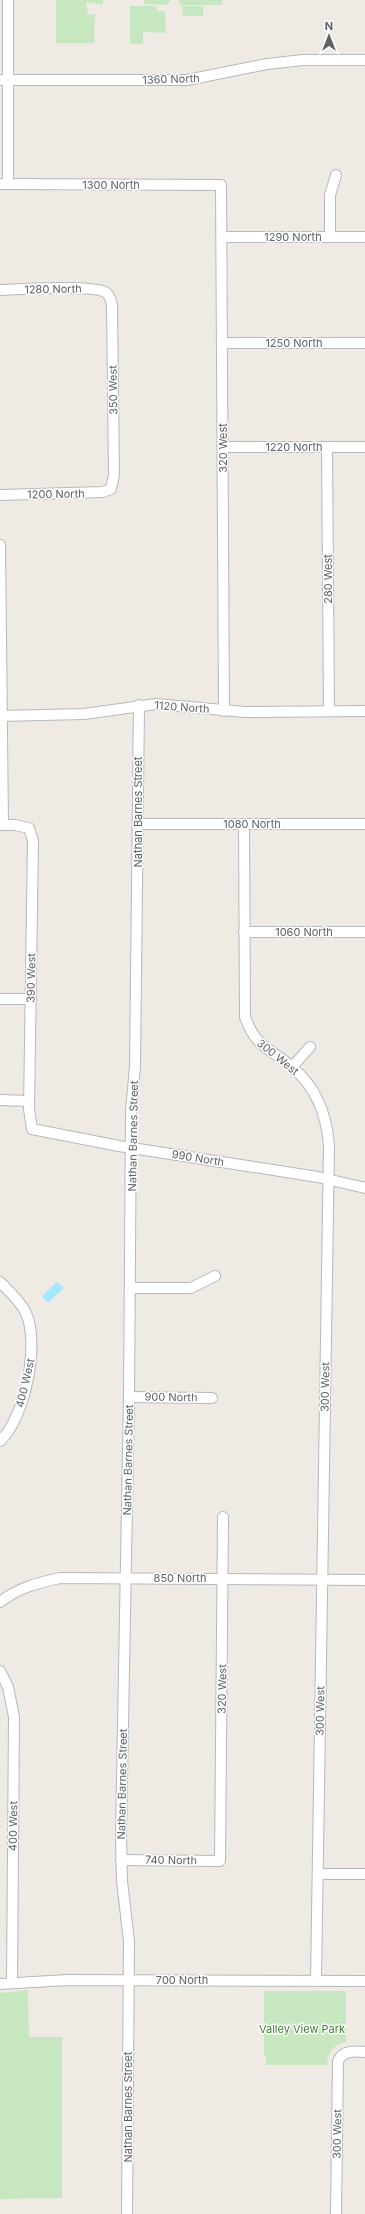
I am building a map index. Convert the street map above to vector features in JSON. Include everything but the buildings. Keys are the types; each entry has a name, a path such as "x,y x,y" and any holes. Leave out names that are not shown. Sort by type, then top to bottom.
{"street":[{"path":"4,184 4,80 8,0"},
{"name":"1360 North","path":"4,80 187,80 267,64 303,60 365,60"},
{"path":"330,237 330,195 336,175"},
{"name":"1300 North","path":"4,184 221,185"},
{"name":"320 West","path":"221,185 224,711"},
{"name":"1290 North","path":"222,237 365,237"},
{"name":"1280 North","path":"0,290 90,288 106,292"},
{"name":"350 West","path":"106,292 110,297 112,305 114,475 111,489"},
{"name":"1250 North","path":"222,343 365,343"},
{"name":"1220 North","path":"223,447 365,447"},
{"name":"280 West","path":"327,447 329,711"},
{"name":"1200 North","path":"0,495 91,493 111,489"},
{"path":"0,546 1,825"},
{"name":"1120 North","path":"1,716 84,714 139,705 178,705 224,711 365,711"},
{"name":"Nathan Barnes Street","path":"128,2214 128,1930 121,1860 129,1397 132,1147 131,1111 135,1067 139,824 139,705"},
{"name":"1080 North","path":"139,824 365,824"},
{"name":"300 West","path":"244,824 245,1017 256,1039 266,1049 292,1067 311,1088 325,1119 329,1146 316,1981"},
{"name":"390 West","path":"1,825 16,825 29,828 33,841 29,1101 29,1118 32,1129"},
{"name":"1060 North","path":"244,932 365,932"},
{"path":"0,999 31,999"},
{"path":"292,1067 310,1047"},
{"path":"0,1100 29,1101"},
{"name":"990 North","path":"32,1129 329,1179 365,1188"},
{"path":"130,1288 191,1288 215,1276"},
{"name":"400 West","path":"0,1282 25,1312 30,1329 32,1352 28,1378 18,1413 11,1429 0,1441"},
{"name":"900 North","path":"129,1397 212,1398"},
{"name":"320 West","path":"220,1861 223,1517"},
{"name":"850 North","path":"0,1602 18,1590 44,1582 74,1578 365,1580"},
{"name":"400 West","path":"0,1671 8,1687 14,1717 12,1983"},
{"name":"740 North","path":"121,1860 220,1861"},
{"path":"318,1874 365,1874"},
{"name":"700 North","path":"0,1984 128,1980 365,1981"},
{"name":"300 West","path":"336,2214 337,2068 341,2056 347,2053 365,2052"}],"green space":[{"path":"56,0 103,0 103,5 86,2 88,15 95,14 94,43 56,43"},
{"path":"144,0 171,0 167,5 144,4"},
{"path":"179,0 222,0 222,5 179,5"},
{"path":"130,6 157,6 157,11 165,11 166,33 143,32 143,44 130,44"},
{"path":"182,6 203,6 203,16 183,16"},
{"path":"28,1990 29,2037 62,2037 62,2198 0,2199 0,1993"},
{"name":"Valley View Park","path":"264,1991 346,1991 346,2042 341,2043 332,2050 327,2065 266,2065 266,2056 264,2056"}],"water":[{"path":"57,1282 64,1288 48,1303 42,1296"}]}
